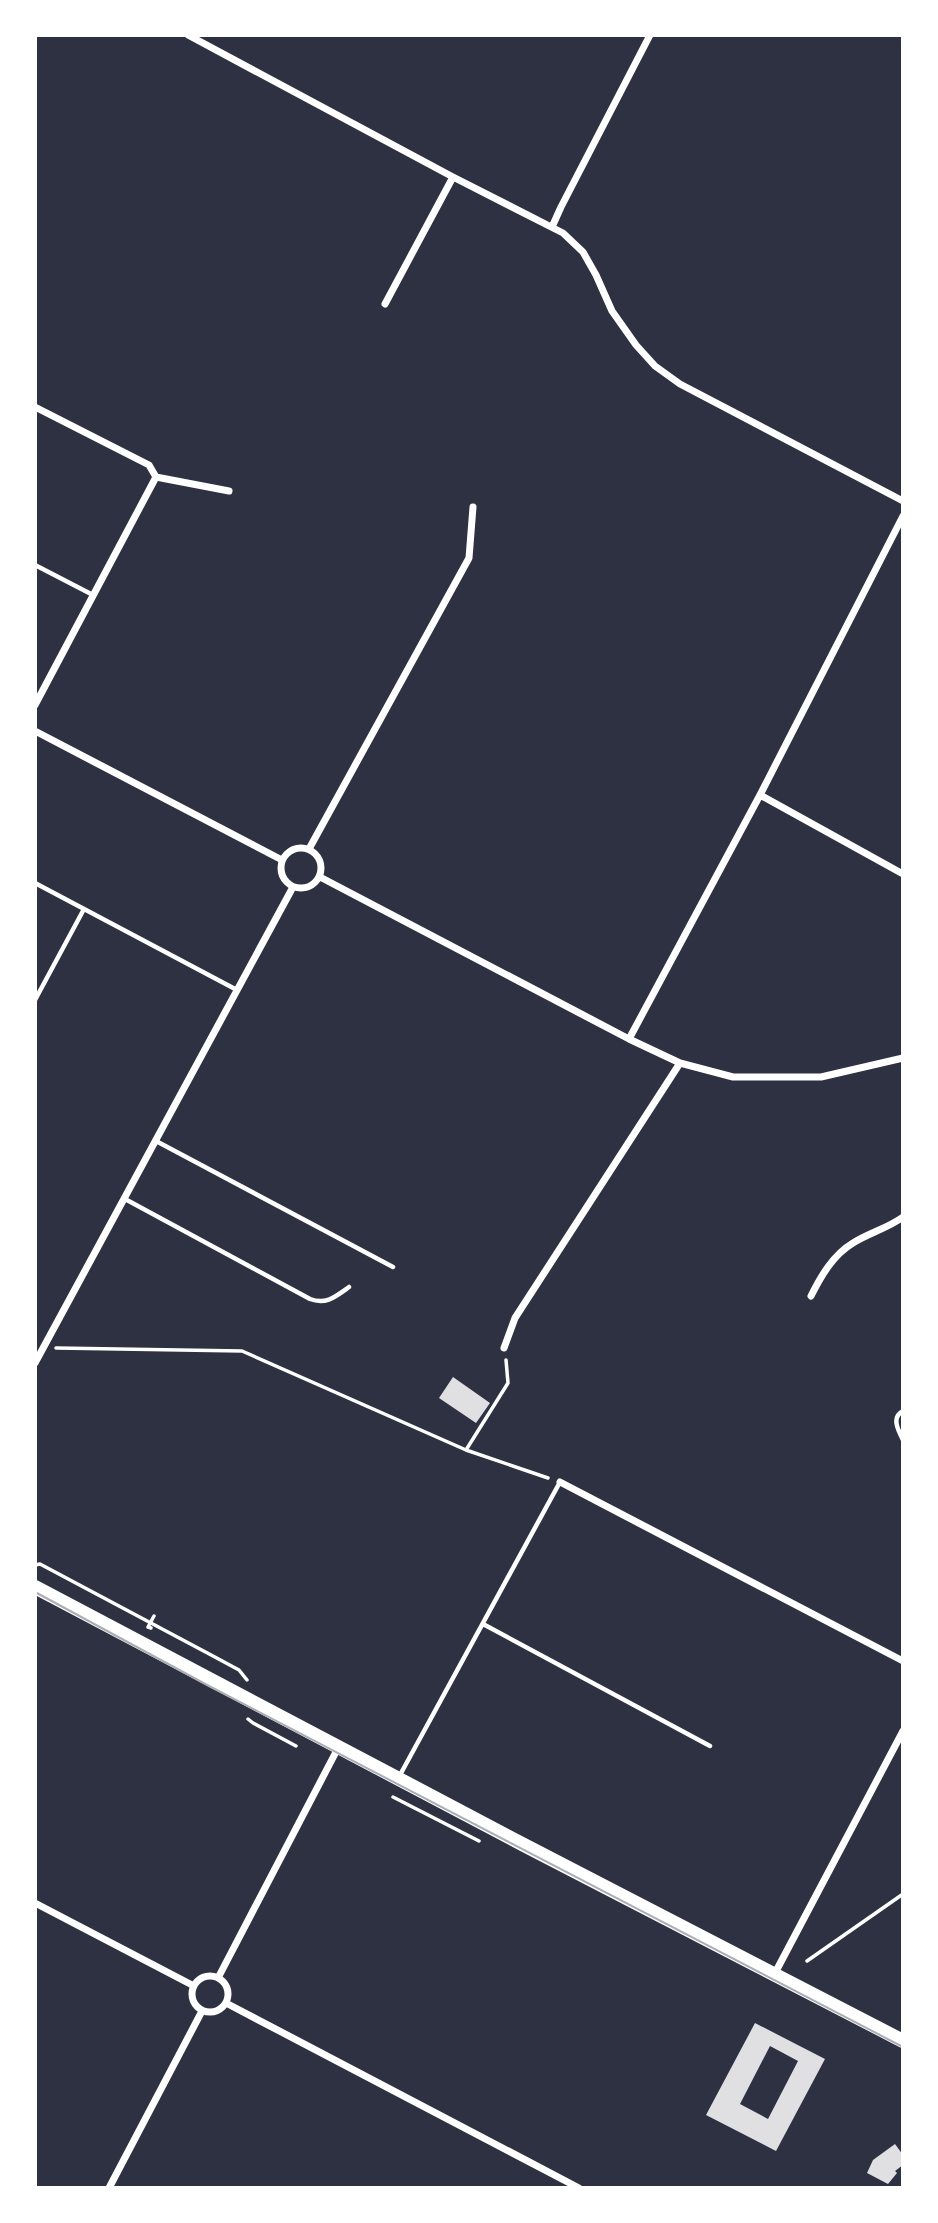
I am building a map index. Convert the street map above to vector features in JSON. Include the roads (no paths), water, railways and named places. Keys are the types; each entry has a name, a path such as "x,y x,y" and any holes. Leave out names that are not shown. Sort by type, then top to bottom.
{"main road":[{"path":"35,1587 338,1748 903,2041"}],"street":[{"path":"188,35 563,233 583,252 612,311 655,366 680,384 903,501"},
{"path":"552,227 650,35"},
{"path":"385,304 453,177"},
{"path":"35,407 149,465 156,477 229,491"},
{"path":"35,705 156,477"},
{"path":"309,849 469,558 473,507"},
{"path":"629,1039 761,795 903,516"},
{"path":"35,731 282,860"},
{"path":"761,795 903,874"},
{"path":"293,849 309,849 320,861 320,877 308,887 293,887 282,876 282,860 293,849"},
{"path":"320,877 680,1063 733,1077 821,1077 903,1058"},
{"path":"35,1363 293,887"},
{"path":"504,1348 516,1318 680,1063"},
{"path":"811,1296 821,1277 842,1251 903,1217"},
{"path":"560,1482 903,1661"},
{"path":"773,1975 903,1731"},
{"path":"218,1978 338,1748"},
{"path":"35,1903 194,1986"},
{"path":"202,1978 218,1978 228,1991 226,2003 218,2011 202,2011 192,1998 194,1986 202,1978"},
{"path":"226,2003 579,2188"},
{"path":"109,2188 202,2011"}],"lane":[{"path":"35,565 93,595"},
{"path":"35,883 237,990"},
{"path":"35,1000 84,909"},
{"path":"155,1140 393,1267"},
{"path":"124,1199 310,1299 330,1301 349,1287"},
{"path":"903,1411 897,1415 896,1421 903,1440"},
{"path":"398,1779 560,1482"},
{"path":"483,1624 710,1746"}],"tram line":[{"path":"35,1592 209,1686 903,2047"}]}
